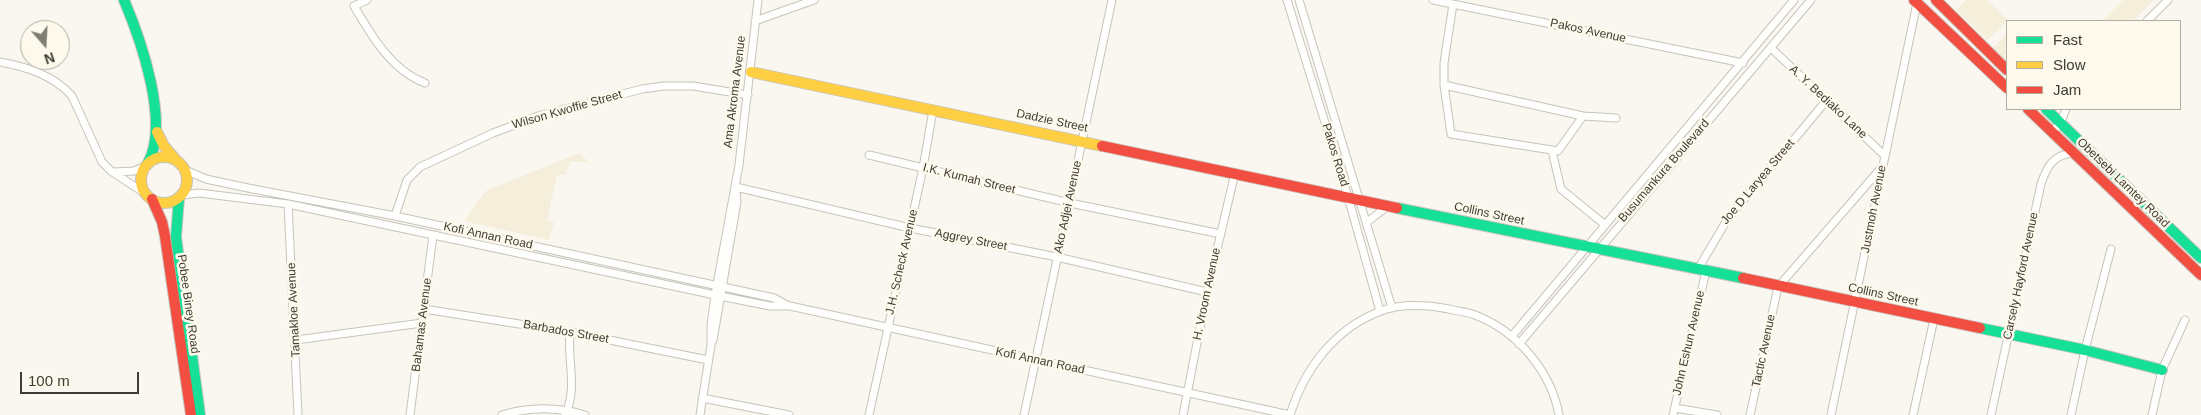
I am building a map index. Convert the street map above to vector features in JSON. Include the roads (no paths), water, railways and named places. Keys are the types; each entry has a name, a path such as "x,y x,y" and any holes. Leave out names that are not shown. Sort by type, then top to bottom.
{"street":[{"path":"124,0 139,41 156,131 154,154 141,180 149,197"},
{"path":"367,0 354,6 382,50 413,77 425,83"},
{"name":"Ama Akroma Avenue","path":"700,415 711,345 711,325 737,202 736,187 758,0"},
{"path":"755,20 814,0"},
{"name":"Ako Adjei Avenue","path":"1024,415 1112,0"},
{"name":"Pakos Road","path":"1287,0 1348,197 1380,311"},
{"name":"Pakos Road","path":"1299,0 1392,308"},
{"name":"Pakos Avenue","path":"1433,0 1743,63"},
{"name":"Busumankura Boulevard","path":"1512,336 1604,224 1743,63 1794,0"},
{"name":"Busumankura Boulevard","path":"1519,344 1596,250 1811,0"},
{"path":"1936,0 2006,69"},
{"path":"2149,20 2168,0"},
{"path":"1915,2 2006,87"},
{"name":"Justmoh Avenue","path":"1831,415 1856,302 1915,2"},
{"path":"1453,4 1446,42 1444,85 1451,134 1552,151 1561,148 1583,116"},
{"name":"A. Y. Bediako Lane","path":"1771,48 1885,156"},
{"path":"0,62 40,73 64,87 75,101 97,154 111,171 149,197 166,203 180,196 187,183 185,170 164,146 156,131"},
{"name":"Dadzie Street","path":"750,72 1348,197"},
{"path":"1444,85 1583,116 1616,118"},
{"name":"Wilson Kwoffie Street","path":"395,216 407,180 420,167 494,133 538,116 628,92 664,86 693,86 748,95"},
{"name":"Joe D Laryea Street","path":"1702,270 1718,232 1826,101"},
{"name":"J.H. Scheck Avenue","path":"870,415 887,328 924,168 933,110"},
{"name":"Obetsebi Lamtey Road","path":"2029,110 2201,275"},
{"name":"Obetsebi Lamtey Road","path":"2047,110 2200,254"},
{"path":"2052,132 2060,124 2066,110"},
{"path":"1552,151 1560,189 1604,224"},
{"name":"Carsely Hayford Avenue","path":"1992,415 2030,230 2047,168 2062,154 2073,152"},
{"name":"I.K. Kumah Street","path":"869,156 1070,203 1220,234"},
{"path":"111,171 134,171 163,157 176,160"},
{"path":"1778,287 1883,165"},
{"name":"Kofi Annan Road","path":"185,170 206,178 248,188 395,216 774,298 790,306"},
{"name":"H. Vroom Avenue","path":"1182,415 1207,292 1235,173"},
{"name":"Aggrey Street","path":"736,187 910,228 1057,256 1207,292"},
{"name":"Kofi Annan Road","path":"180,196 199,193 288,204 770,306 790,306 1290,415"},
{"name":"Pobee Biney Road","path":"180,196 176,237 200,415"},
{"name":"Pobee Biney Road","path":"149,197 162,222 166,236 191,415"},
{"name":"Collins Street","path":"1348,197 1585,247"},
{"name":"Tamakloe Avenue","path":"288,204 296,340 298,415"},
{"path":"1366,222 1388,206"},
{"name":"Bahamas Avenue","path":"410,415 433,235"},
{"path":"1585,247 1596,250"},
{"path":"2071,415 2085,350 2111,249"},
{"name":"Collins Street","path":"1596,250 1702,270 2085,350 2162,370"},
{"name":"John Eshun Avenue","path":"1674,412 1702,270"},
{"name":"Tactic Avenue","path":"1750,415 1778,287"},
{"path":"1290,415 1298,389 1314,362 1336,339 1380,311 1392,308 1434,306 1475,315 1512,336 1538,364 1556,399 1559,415"},
{"name":"Barbados Street","path":"424,309 570,332 708,360"},
{"path":"1913,415 1934,319"},
{"path":"2152,415 2162,370 2185,320"},
{"path":"296,340 422,323"},
{"path":"566,412 571,401 572,381 568,348 570,332"},
{"path":"702,398 789,415"},
{"path":"502,415 541,408 585,415"},
{"path":"1674,412 1716,415"}]}
